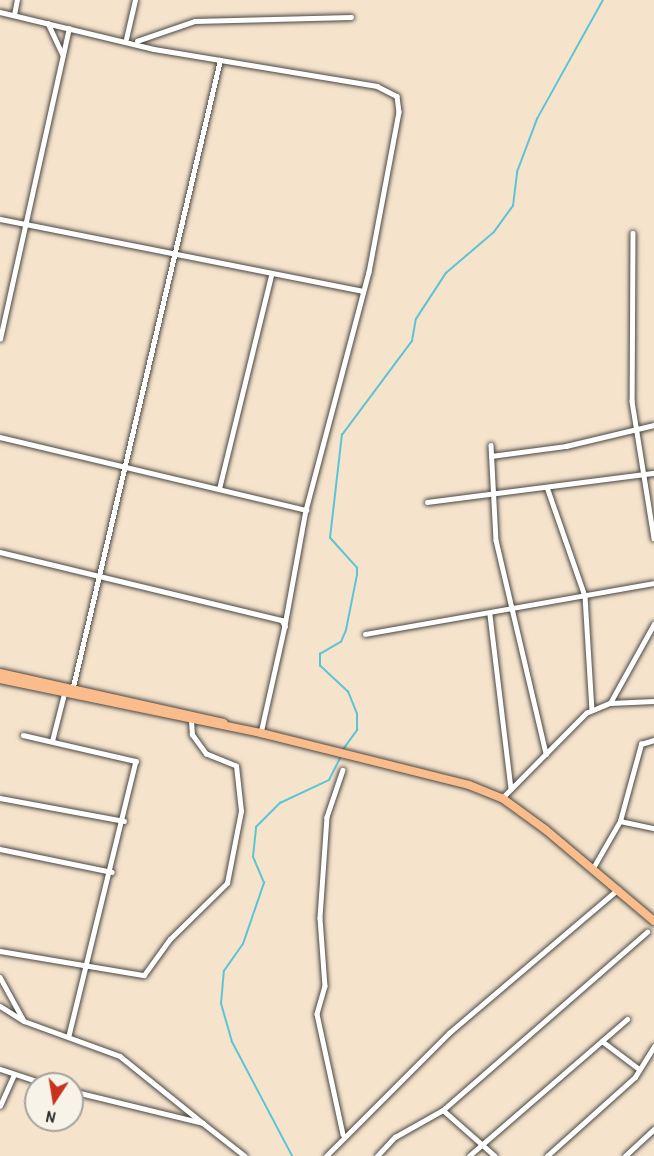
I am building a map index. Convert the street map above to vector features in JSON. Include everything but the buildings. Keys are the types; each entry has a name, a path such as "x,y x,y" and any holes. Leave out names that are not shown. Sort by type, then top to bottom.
{"main road":[{"path":"0,673 191,721 233,727"},
{"path":"0,679 68,691 261,733 453,779 502,798 593,868 654,921"}],"street":[{"path":"14,15 17,0"},
{"path":"126,39 135,0"},
{"path":"0,12 69,29 137,41 220,60 377,86 397,96 399,112 362,291 306,510 285,626 261,733"},
{"path":"137,41 195,21 351,17"},
{"path":"48,23 63,55"},
{"path":"0,339 69,29"},
{"path":"52,741 100,574 220,60"},
{"path":"0,219 271,276 362,291"},
{"path":"633,233 631,385 642,475 654,538"},
{"path":"219,489 271,276"},
{"path":"491,456 654,425"},
{"path":"0,437 306,510"},
{"path":"491,445 496,540 514,609 546,754"},
{"path":"427,502 493,497 547,487 654,473"},
{"path":"547,487 585,596 592,709"},
{"path":"0,552 273,614 285,626"},
{"path":"365,634 490,615 654,583"},
{"path":"490,615 511,789"},
{"path":"610,703 654,624"},
{"path":"502,798 592,709 610,703 654,701"},
{"path":"0,951 144,975 170,939 227,883 241,811 236,766 206,754 192,735 191,721"},
{"path":"22,735 136,761 124,821 69,1035"},
{"path":"593,868 620,821 641,744 654,740"},
{"path":"343,770 327,817 320,918 325,986 317,1014 343,1134"},
{"path":"0,798 124,821"},
{"path":"620,821 654,828"},
{"path":"0,849 111,872"},
{"path":"326,1156 343,1134 378,1108 491,995 618,889"},
{"path":"377,1156 395,1137 443,1110 646,932"},
{"path":"0,977 24,1021"},
{"path":"0,1006 24,1021 69,1035 120,1056 244,1156"},
{"path":"469,1156 627,1019"},
{"path":"602,1041 639,1069"},
{"path":"547,1156 639,1069 654,1047"},
{"path":"0,1069 24,1078"},
{"path":"0,1106 14,1075"},
{"path":"84,1094 203,1123"},
{"path":"443,1110 495,1156"},
{"path":"624,1156 654,1130"}],"waterway":[{"path":"342,751 357,730 357,714 348,692 320,666 320,654 341,642 346,630 357,575 357,568 330,538 342,435 412,341 416,319 446,273 494,232 513,206 517,172 537,119 603,0"},
{"path":"292,1156 232,1042 221,1004 224,971 243,944 264,883 253,857 256,827 280,803 329,780 340,758"}]}
